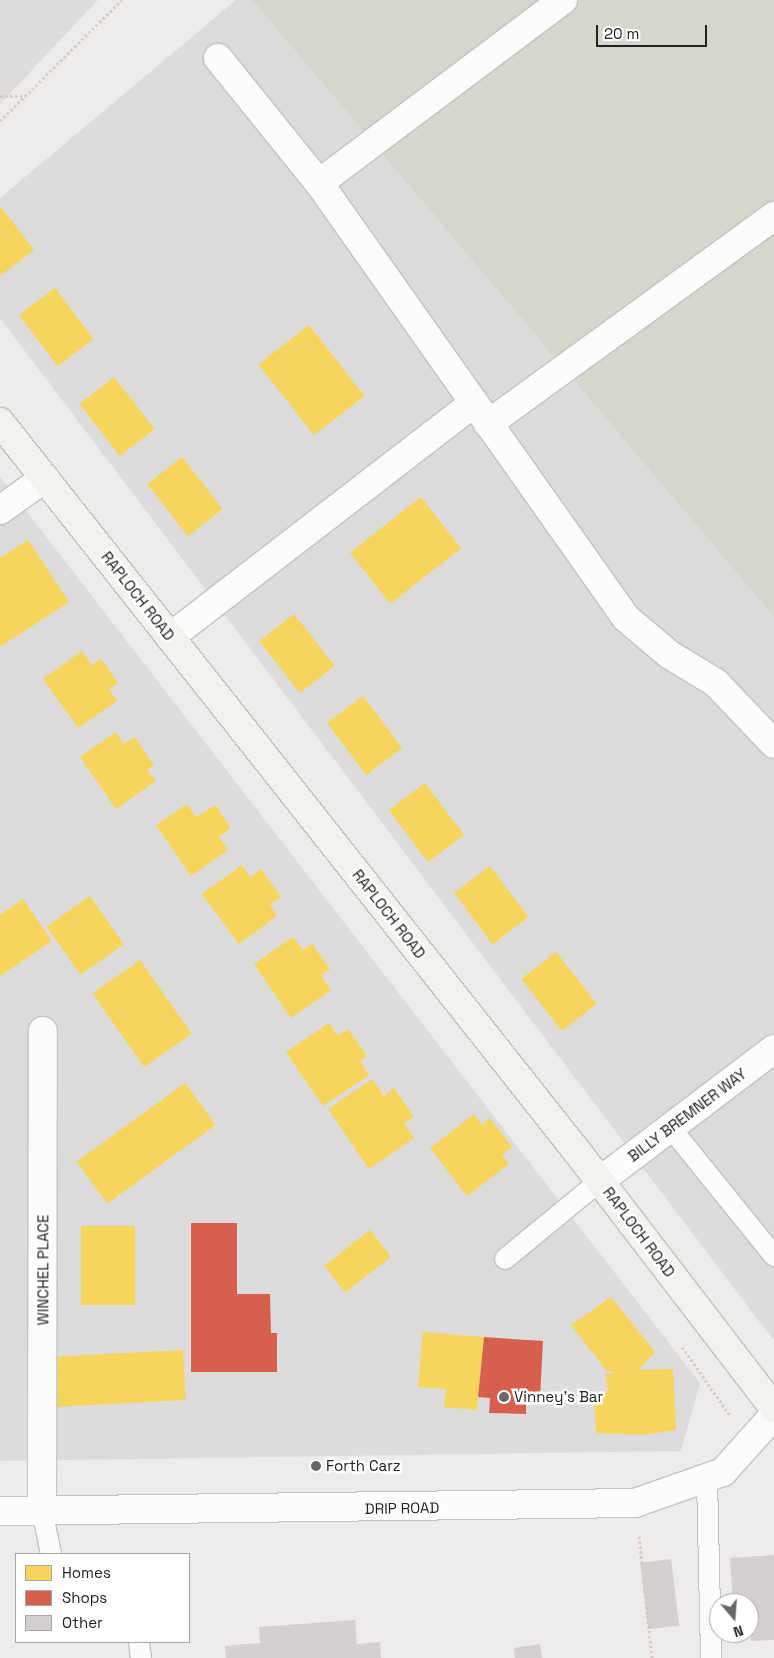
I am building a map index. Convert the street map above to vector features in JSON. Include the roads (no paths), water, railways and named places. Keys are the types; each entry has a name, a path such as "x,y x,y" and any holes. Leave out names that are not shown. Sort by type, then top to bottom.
{"street":[{"path":"319,183 563,0"},
{"path":"218,58 319,183 480,414 626,618 670,655 716,683 774,744"},
{"path":"170,637 480,414 774,216"},
{"name":"RAPLOCH ROAD","path":"0,422 600,1181 774,1408"},
{"path":"0,510 45,478"},
{"name":"WINCHEL PLACE","path":"42,1510 43,1031"},
{"name":"BILLY BREMNER WAY","path":"600,1181 774,1049"},
{"name":"DRIP ROAD","path":"0,1511 635,1503 723,1472 774,1415"}],"lane":[{"path":"670,1127 774,1256"},
{"path":"505,1258 600,1181"},
{"path":"707,1479 712,1658"},
{"path":"42,1510 51,1553"},
{"path":"139,1643 141,1658"}],"place":[{"name":"Vinney's Bar","path":"504,1397"},
{"name":"Forth Carz","path":"316,1466"}]}
